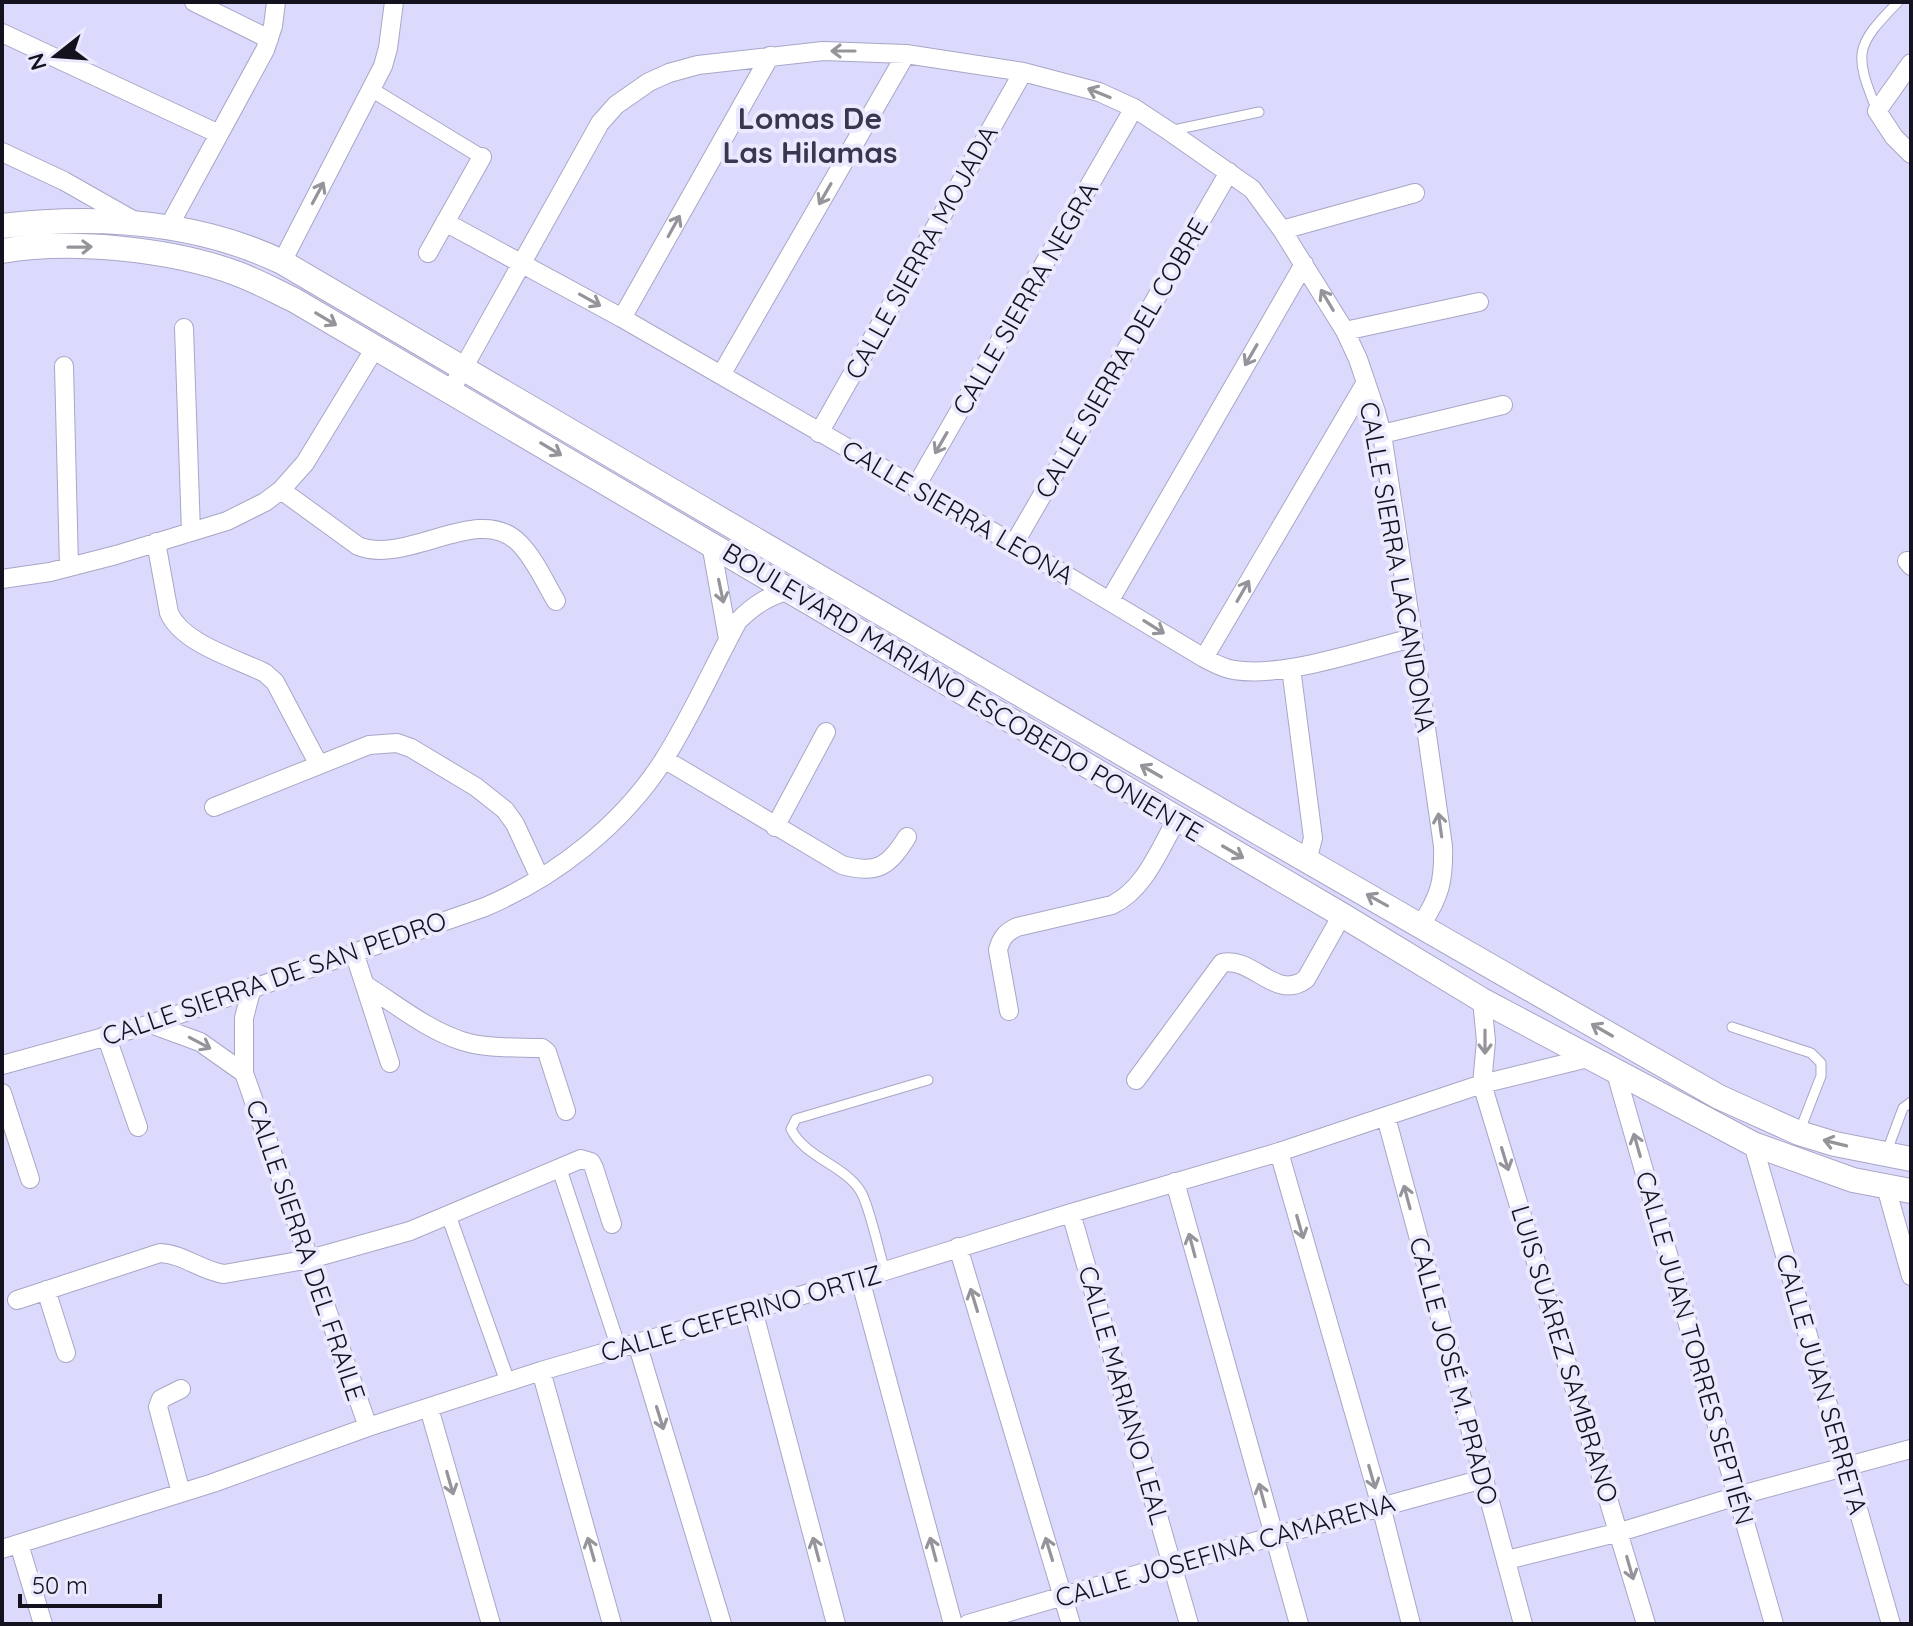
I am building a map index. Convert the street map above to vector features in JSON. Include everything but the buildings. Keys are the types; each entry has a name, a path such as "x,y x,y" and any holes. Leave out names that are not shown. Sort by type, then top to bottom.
{"street":[{"path":"194,2 269,39"},
{"path":"168,228 269,39 276,2"},
{"path":"282,262 372,90 388,48 394,2"},
{"path":"2,33 219,134"},
{"name":"CALLE SIERRA LACANDONA","path":"457,379 600,123 616,105 649,82 669,73 698,65 823,51 906,54 1023,72 1088,89 1134,108 1252,189 1282,230 1345,331 1366,382 1382,434 1444,867 1436,902 1421,925"},
{"path":"721,375 906,54"},
{"path":"622,318 770,56"},
{"path":"1911,63 1877,111 1894,137 1911,154"},
{"name":"CALLE SIERRA MOJADA","path":"819,433 1023,72"},
{"path":"372,90 482,157 428,253"},
{"name":"CALLE SIERRA NEGRA","path":"915,488 1134,108"},
{"path":"2,152 64,181 139,223"},
{"name":"CALLE SIERRA DEL COBRE","path":"1014,544 1229,172"},
{"path":"1282,230 1415,193"},
{"name":"BOULEVARD MARIANO ESCOBEDO PONIENTE","path":"2,226 61,222 139,223 226,240 282,262 711,544 1482,1000 1753,1144 1817,1169 1911,1191"},
{"name":"CALLE SIERRA LEONA","path":"445,222 622,318 1110,600 1204,658 1236,671 1291,668 1413,638"},
{"name":"BOULEVARD MARIANO ESCOBEDO PONIENTE","path":"2,251 99,247 142,251 236,273 265,286 375,348 457,379 803,566 1050,713 1719,1097 1799,1133 1835,1144 1911,1159"},
{"path":"1110,600 1304,264"},
{"path":"1345,331 1479,302"},
{"path":"184,328 191,532"},
{"path":"2,579 69,567 248,512 281,490 305,463 375,348"},
{"path":"64,366 69,567"},
{"path":"1204,658 1366,382"},
{"path":"1382,434 1503,405"},
{"path":"281,490 369,551 396,549 476,529 507,535 519,543 556,601"},
{"path":"156,542 173,623 186,635 265,673 275,682 319,765"},
{"path":"711,544 728,639"},
{"name":"CALLE SIERRA DE SAN PEDRO","path":"2,1065 151,1024 485,907 516,893 594,840 615,821 664,759 738,621 753,606 770,596 790,590"},
{"path":"1291,668 1313,838 1307,861"},
{"path":"1037,737 1050,713"},
{"path":"775,827 826,732"},
{"path":"214,807 369,745 397,743 411,748 476,787 505,810 515,824 540,878"},
{"path":"664,759 842,865 856,869 879,867 889,862 907,837"},
{"path":"1009,1011 998,950 1007,932 1125,899 1138,886 1177,819"},
{"path":"1136,1080 1222,963 1239,964 1279,986 1298,986 1306,979 1342,915"},
{"path":"354,952 390,1063"},
{"name":"CALLE SIERRA DE SAN PEDRO","path":"365,985 444,1034 463,1041 483,1046 542,1048 547,1052 566,1111"},
{"name":"CALLE SIERRA DEL FRAILE","path":"252,987 244,1018 244,1073 368,1427"},
{"path":"1482,1000 1486,1041 1482,1084"},
{"name":"CALLE SIERRA DEL FRAILE","path":"151,1024 200,1042 244,1073"},
{"path":"106,1035 138,1127"},
{"name":"CALLE CEFERINO ORTIZ","path":"11,1546 181,1493 368,1427 541,1371 860,1279 1279,1152 1482,1084 1592,1057"},
{"name":"CALLE JUAN TORRES SEPTIÉN","path":"1616,1073 1774,1624"},
{"name":"LUIS SUÁREZ SAMBRANO","path":"1482,1084 1646,1624"},
{"path":"2,1093 30,1179"},
{"name":"CALLE JOSÉ M. PRADO","path":"1386,1117 1523,1624"},
{"name":"CALLE JUAN SERRETA","path":"1753,1144 1891,1624"},
{"path":"1279,1152 1381,1506 1411,1624"},
{"path":"17,1300 160,1253 181,1257 224,1274 310,1259 410,1231 581,1159 591,1162 594,1168 612,1224"},
{"path":"559,1168 628,1346 722,1624"},
{"path":"1175,1182 1299,1624"},
{"path":"1886,1187 1911,1276"},
{"name":"CALLE MARIANO LEAL","path":"1071,1213 1189,1624"},
{"path":"448,1214 508,1383"},
{"path":"958,1247 1071,1624"},
{"path":"860,1279 953,1624"},
{"path":"46,1290 66,1353"},
{"path":"753,1310 836,1624"},
{"path":"541,1371 612,1624"},
{"path":"181,1389 161,1399 158,1407 181,1493"},
{"path":"429,1408 491,1624"},
{"path":"1507,1560 1620,1532 1737,1496 1911,1449"},
{"name":"CALLE JOSEFINA CAMARENA","path":"968,1624 1483,1479"},
{"path":"11,1546 43,1624"}],"lane":[{"path":"1877,111 1861,67 1861,53 1866,37 1898,2"},
{"path":"1169,131 1259,112"},
{"path":"1732,1027 1811,1053 1821,1063 1821,1076 1799,1133"},
{"path":"885,1271 861,1192 849,1179 796,1141 791,1129 796,1119 928,1080"},
{"path":"1886,1154 1903,1108 1911,1102"}],"district":[{"name":"Lomas De Las Hilamas","path":"810,135"}]}
